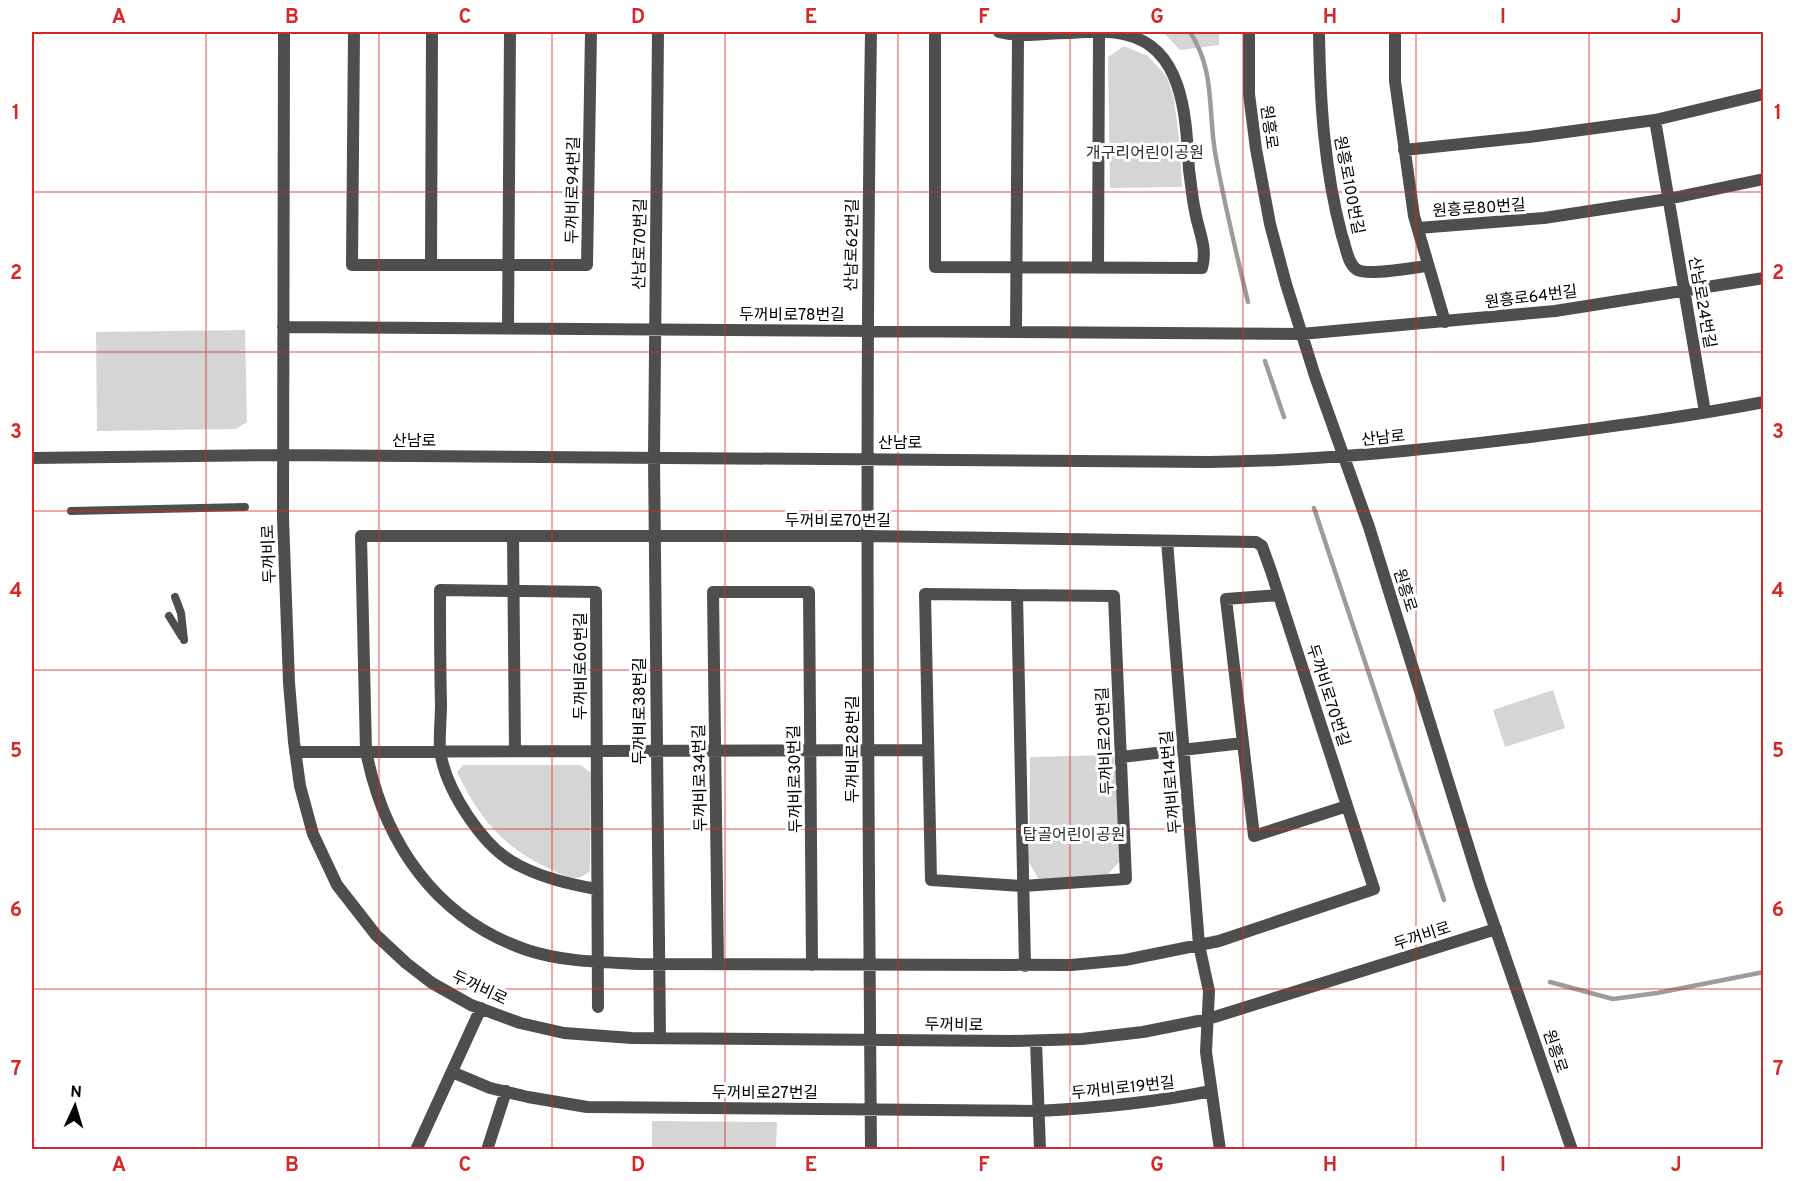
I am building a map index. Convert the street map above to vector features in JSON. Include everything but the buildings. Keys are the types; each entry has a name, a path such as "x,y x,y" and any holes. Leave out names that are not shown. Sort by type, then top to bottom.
{"street":[{"name":"두꺼비로","path":"284,32 283,518 289,683 300,786 313,834 337,885 376,935 432,983 481,1008 520,1023 564,1033 660,1038 1036,1041 1082,1039 1143,1032 1208,1019 1496,929"},
{"name":"두꺼비로94번길","path":"354,32 352,265 587,265 591,32"},
{"path":"431,265 432,32"},
{"path":"508,328 510,32"},
{"name":"산남로70번길","path":"654,458 658,32"},
{"name":"산남로62번길","path":"866,458 872,32"},
{"path":"935,32 935,267 1202,268 1205,258 1203,241 1195,212 1177,82 1171,68 1160,53 1145,42 1126,34 1018,35 999,32"},
{"name":"원흥로","path":"1249,32 1249,93 1256,149 1270,224 1301,333 1370,527 1496,929 1572,1149"},
{"name":"원흥로100번길","path":"1319,32 1322,119 1326,157 1335,208 1350,262 1357,271 1368,272 1428,266"},
{"name":"원흥로80번길","path":"1395,32 1395,81 1404,150 1418,228 1445,322"},
{"path":"1098,268 1099,33"},
{"path":"1016,332 1018,35"},
{"path":"1404,150 1529,137 1655,120 1764,94"},
{"name":"산남로24번길","path":"1655,120 1705,412"},
{"path":"1668,199 1764,179"},
{"name":"원흥로80번길","path":"1418,228 1544,218 1668,199"},
{"name":"원흥로64번길","path":"1301,333 1555,311 1764,278"},
{"name":"두꺼비로78번길","path":"283,327 1301,333"},
{"name":"산남로","path":"32,458 283,455 1284,461 1344,457 1546,435 1764,402"},
{"name":"두꺼비로38번길","path":"654,458 660,1038"},
{"name":"두꺼비로28번길","path":"866,458 870,1040"},
{"name":"두꺼비로70번길","path":"366,752 361,536 867,536 1256,542 1262,546 1279,595 1374,890 1219,941 1199,945"},
{"path":"513,536 515,751"},
{"name":"두꺼비로14번길","path":"1167,541 1199,945 1209,991 1206,1052 1220,1149"},
{"name":"두꺼비로60번길","path":"596,889 545,878 515,864 495,848 473,824 458,802 440,751 440,590 596,592 598,1007"},
{"name":"두꺼비로30번길","path":"713,592 809,592 812,965"},
{"name":"두꺼비로34번길","path":"713,592 718,964"},
{"name":"두꺼비로20번길","path":"925,594 1017,595 1113,596 1126,879 1023,886 931,880 925,594"},
{"path":"1017,595 1025,966"},
{"path":"1279,595 1226,599 1254,836 1347,806"},
{"path":"1121,757 1243,743"},
{"path":"295,752 928,750"},
{"path":"366,752 371,778 386,819 401,850 423,879 445,902 468,920 501,940 558,957 598,962 659,964 1025,966 1125,960 1199,945"},
{"path":"416,1149 481,1008"},
{"path":"870,1040 871,1149"},
{"path":"1036,1041 1040,1149"},
{"name":"두꺼비로27번길","path":"452,1072 490,1088 587,1107 1037,1111"},
{"name":"두꺼비로19번길","path":"1037,1111 1101,1108 1167,1100 1211,1091"},
{"path":"487,1149 506,1092"}],"lane":[{"path":"71,511 245,507"},
{"path":"169,616 184,640 181,613 174,597"}],"green space":[{"path":"1163,32 1219,32 1219,45 1180,50"},
{"name":"개구리어린이공원","path":"1124,46 1148,56 1167,77 1174,98 1182,187 1110,188 1108,57"},
{"path":"245,330 247,422 236,429 97,431 96,332"},
{"path":"1553,690 1565,728 1505,747 1493,710"},
{"name":"탑골어린이공원","path":"1114,755 1121,860 1105,877 1040,882 1029,862 1030,757"},
{"path":"463,765 581,765 591,773 590,871 580,877 567,877 535,862 507,842 484,818 465,789 457,772"},
{"path":"652,1121 777,1122 776,1149 652,1149"}],"waterway":[{"path":"1190,32 1198,46 1207,75 1215,152 1248,302"},
{"path":"1265,361 1284,417"},
{"path":"1314,508 1444,900"},
{"path":"1550,982 1613,999 1657,993 1764,972"}]}
